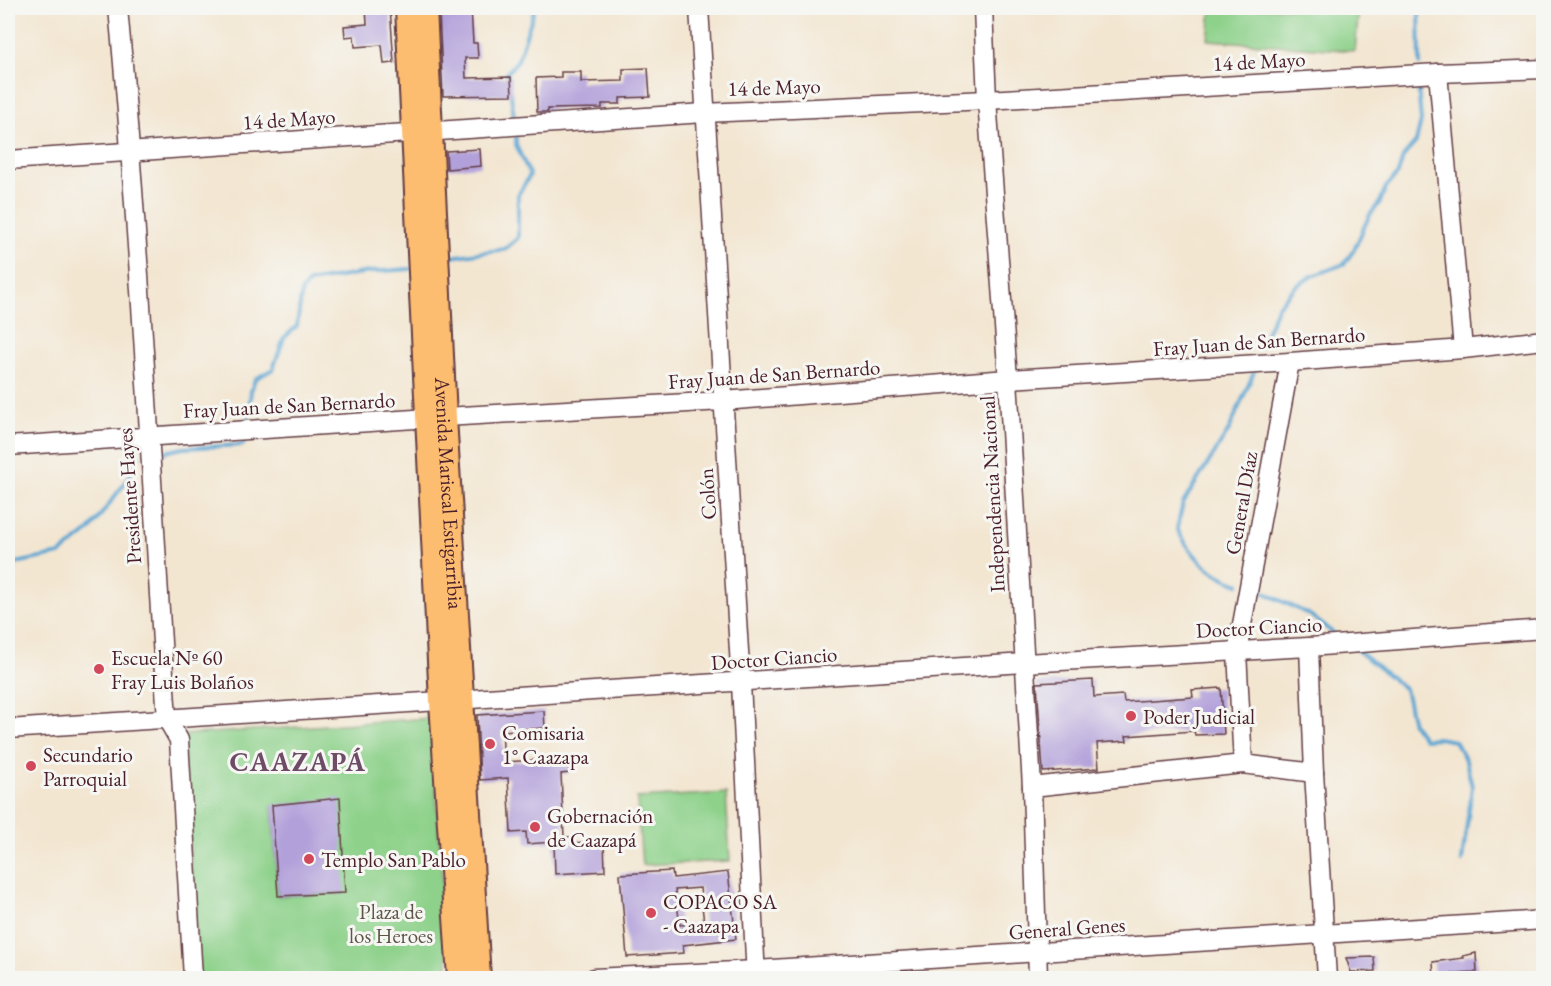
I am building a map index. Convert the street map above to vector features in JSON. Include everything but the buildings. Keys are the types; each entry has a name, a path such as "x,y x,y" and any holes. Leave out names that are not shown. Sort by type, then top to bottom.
{"main road":[{"name":"Avenida Mariscal Estigarribia","path":"407,8 422,133 452,701 459,978"},
{"name":"Avenida Mariscal Estigarribia","path":"422,133 425,8"},
{"name":"Avenida Mariscal Estigarribia","path":"452,701 479,978"}],"street":[{"name":"Presidente Hayes","path":"118,8 131,153 167,719 179,740 193,978"},
{"name":"Colón","path":"699,8 741,683 756,974"},
{"name":"Independencia Nacional","path":"983,8 987,100 1008,379 1025,663 1032,787 1038,978"},
{"name":"14 de Mayo","path":"8,160 704,113 987,100 1438,73 1544,69"},
{"path":"1438,73 1463,349"},
{"name":"Fray Juan de San Bernardo","path":"8,446 723,401 1008,379 1290,362 1463,349 1544,340"},
{"name":"General Díaz","path":"1243,764 1237,652 1290,362"},
{"name":"Doctor Ciancio","path":"8,729 1025,663 1237,652 1544,629"},
{"path":"1309,647 1314,773 1327,978"},
{"path":"1032,787 1243,764 1314,773"},
{"name":"General Genes","path":"594,978 756,974 1325,933 1544,920"}],"green space":[{"path":"1211,8 1359,8 1355,51 1208,40"},
{"name":"Plaza de los Heroes","path":"431,718 449,978 199,978 182,735","holes":["272,806 344,893 278,896"]},
{"path":"726,793 730,861 642,865 637,798"}],"waterway":[{"path":"509,80 507,73 518,60 535,8"},
{"path":"1419,8 1420,64"},
{"path":"1260,347 1278,306 1295,287 1312,276 1344,264 1354,250 1369,216 1380,202 1386,187 1398,174 1403,157 1416,142 1421,121 1418,85"},
{"path":"510,90 514,116"},
{"path":"451,257 505,249 518,238 518,195 530,175 516,145 516,137"},
{"path":"248,420 251,391 255,379 273,369 284,338 297,326 302,290 309,282 369,272 410,269"},
{"path":"1239,584 1218,575 1202,563 1177,529 1183,503 1229,430 1254,372"},
{"path":"160,453 183,448 243,445 244,441"},
{"path":"8,665 13,571 16,563 60,554 89,531 130,476 135,457 139,457"},
{"path":"1259,590 1310,615 1337,636"},
{"path":"1357,650 1405,689 1413,724 1424,739 1438,738 1455,741 1466,761 1472,787 1462,861"}],"place":[{"name":"Escuela Nº 60 Fray Luis Bolaños","path":"99,669"},
{"name":"Poder Judicial","path":"1131,716"},
{"name":"Comisaria 1° Caazapa","path":"490,744"},
{"name":"Secundario Parroquial","path":"31,766"},
{"name":"Gobernación de Caazapá","path":"535,827"},
{"name":"Templo San Pablo","path":"309,859"},
{"name":"COPACO SA - Caazapa","path":"651,913"}],"district":[{"name":"CAAZAPÁ","path":"298,761"}]}
